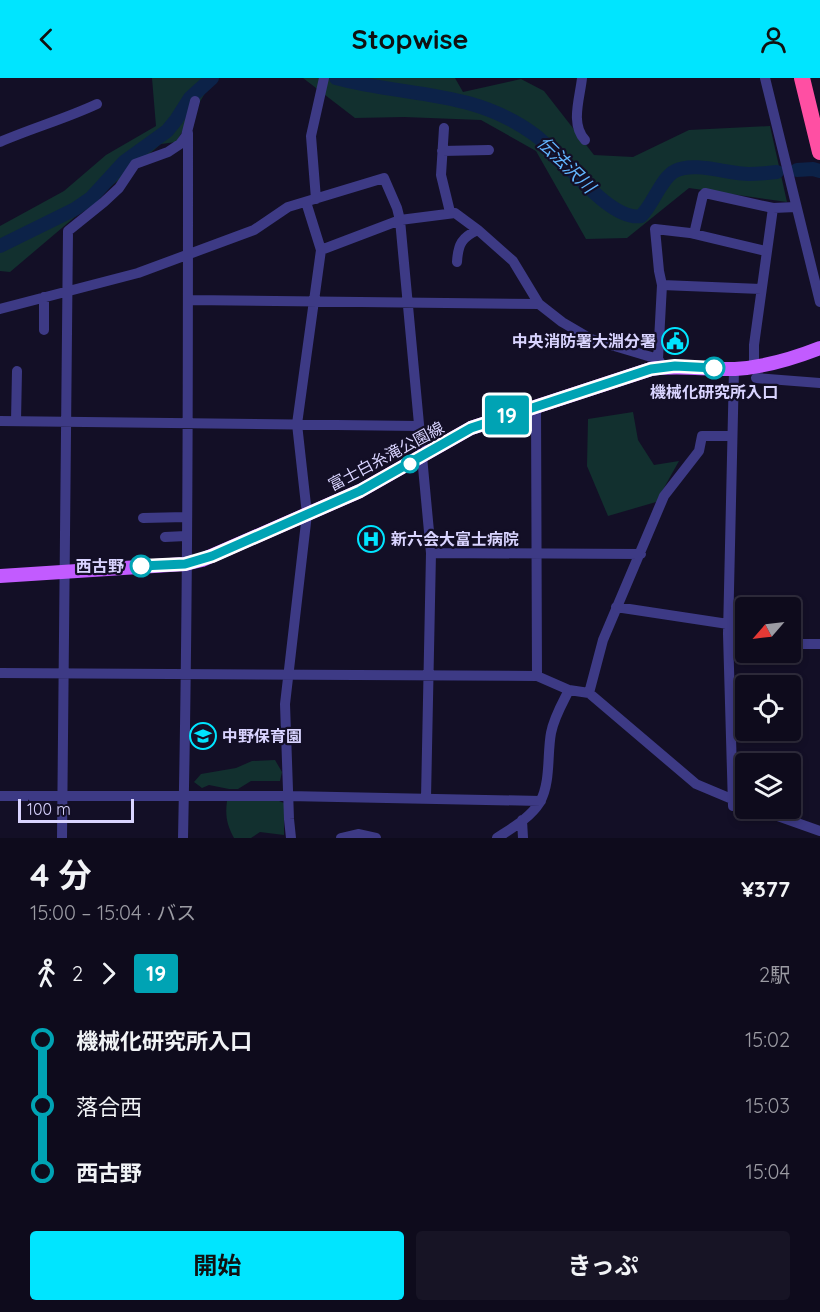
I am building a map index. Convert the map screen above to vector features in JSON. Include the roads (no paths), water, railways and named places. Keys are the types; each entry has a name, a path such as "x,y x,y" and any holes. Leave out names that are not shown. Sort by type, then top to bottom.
{"highway":[{"path":"802,78 819,147"}],"main road":[{"name":"富士白糸滝公園線","path":"0,576 185,564 225,551 360,491 471,428 536,405 660,363 755,372 820,348"}],"street":[{"path":"582,78 576,121 585,140"},
{"path":"765,78 820,302"},
{"path":"291,838 285,704 307,514 297,424 321,250 311,200 311,136 322,84"},
{"path":"62,838 68,231 119,188 135,164 168,152 180,144 186,136 195,101"},
{"path":"0,142 34,127 66,119 97,104"},
{"path":"444,128 441,175 450,212"},
{"path":"183,838 189,300 188,129"},
{"path":"442,151 489,150"},
{"path":"0,309 138,273 254,230 288,207 384,178 400,220 431,553 426,798"},
{"path":"694,234 705,193 773,208 796,207"},
{"path":"773,208 754,345 755,372 787,380 820,383"},
{"path":"321,250 400,220 450,212 462,217 513,261 539,304 562,322 591,339 660,363 662,285 655,229 694,234 766,251"},
{"path":"457,262 458,247 462,239 478,230"},
{"path":"662,285 761,289"},
{"path":"44,297 44,330"},
{"path":"189,300 539,304"},
{"path":"784,362 787,380"},
{"path":"0,673 537,676 569,690 589,693 696,784 733,803 728,629 734,369"},
{"path":"16,421 17,371"},
{"path":"536,405 537,676"},
{"path":"0,421 419,426"},
{"path":"589,693 603,640 664,496 699,452 702,435 732,436"},
{"path":"143,518 186,517"},
{"path":"165,537 186,536"},
{"path":"431,553 641,554"},
{"path":"616,607 735,632"},
{"path":"801,644 820,644"},
{"path":"497,838 522,820 541,801 547,773 551,732 556,715 569,690"},
{"path":"0,796 288,796 541,801"},
{"path":"786,819 820,831"},
{"path":"522,820 523,838"},
{"path":"341,838 358,834 376,838"}],"waterway":[{"name":"伝法沢川","path":"0,246 75,209 91,198 124,162 167,131 190,98 212,78"},
{"name":"伝法沢川","path":"336,78 438,96 488,109 512,120 546,144 600,198 628,215 641,216 665,179 683,168 692,167 749,174 777,172"},
{"name":"伝法沢川","path":"797,170 820,171"}],"place":[{"name":"中央消防署大淵分署","path":"675,341"},
{"name":"機械化研究所入口","path":"714,368"},
{"name":"新六会大富士病院","path":"371,539"},
{"name":"西古野","path":"141,566"},
{"name":"中野保育園","path":"203,736"}]}
